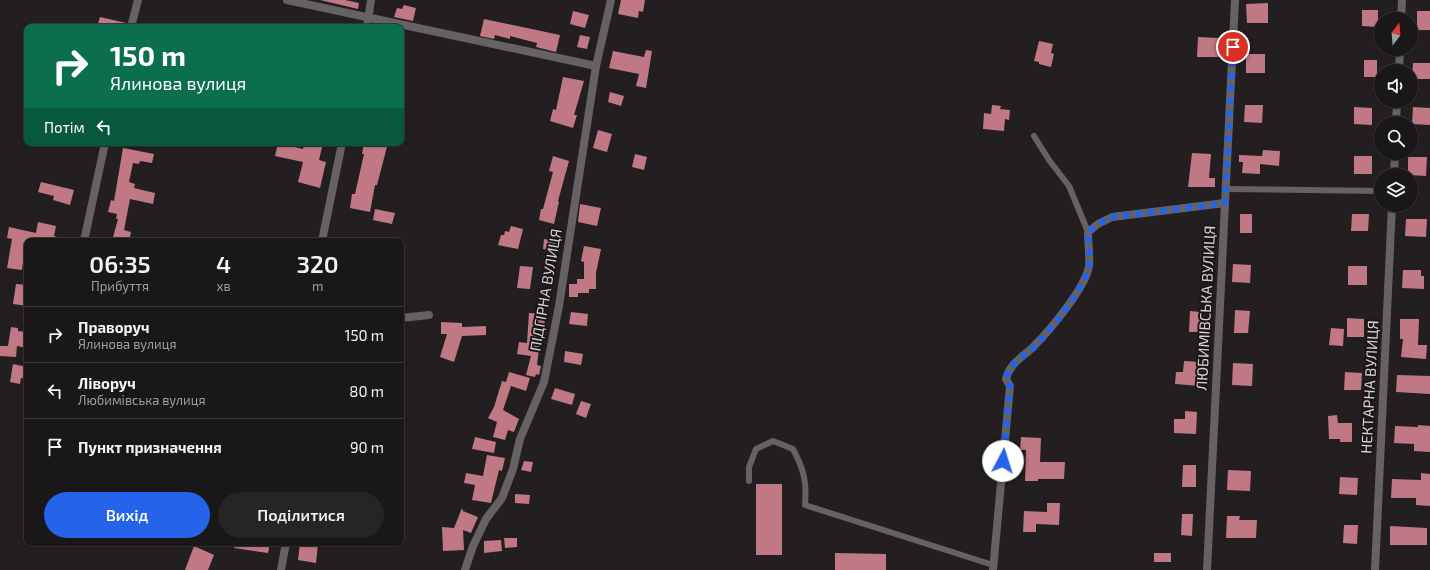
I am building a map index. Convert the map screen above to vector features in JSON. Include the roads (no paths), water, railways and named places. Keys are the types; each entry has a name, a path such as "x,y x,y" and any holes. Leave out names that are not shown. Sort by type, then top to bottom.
{"street":[{"path":"132,24 138,0"},
{"path":"287,0 397,24"},
{"path":"368,24 371,0"},
{"name":"ПІДГІРНА ВУЛИЦЯ","path":"465,570 473,546 486,519 502,498 513,469 520,439 544,382 559,306 596,66 611,0"},
{"name":"ЛЮБИМІВСЬКА ВУЛИЦЯ","path":"1207,570 1235,0"},
{"path":"1401,12 1402,0"},
{"path":"404,25 596,66"},
{"path":"85,238 104,146"},
{"path":"323,238 341,146"},
{"path":"993,568 1010,386 1006,379 1008,372 1015,361 1034,346 1047,332 1079,289 1089,267 1088,232 1098,224 1112,217 1225,203"},
{"name":"НЕКТАРНА ВУЛИЦЯ","path":"1375,570 1392,212"},
{"path":"404,318 429,315"},
{"path":"280,570 285,546"}],"lane":[{"path":"1034,136 1048,160 1068,186 1088,232"},
{"path":"1226,189 1374,190"},
{"path":"749,481 749,466 756,449 773,441 793,449 803,469 806,489 805,505 993,568"}]}
